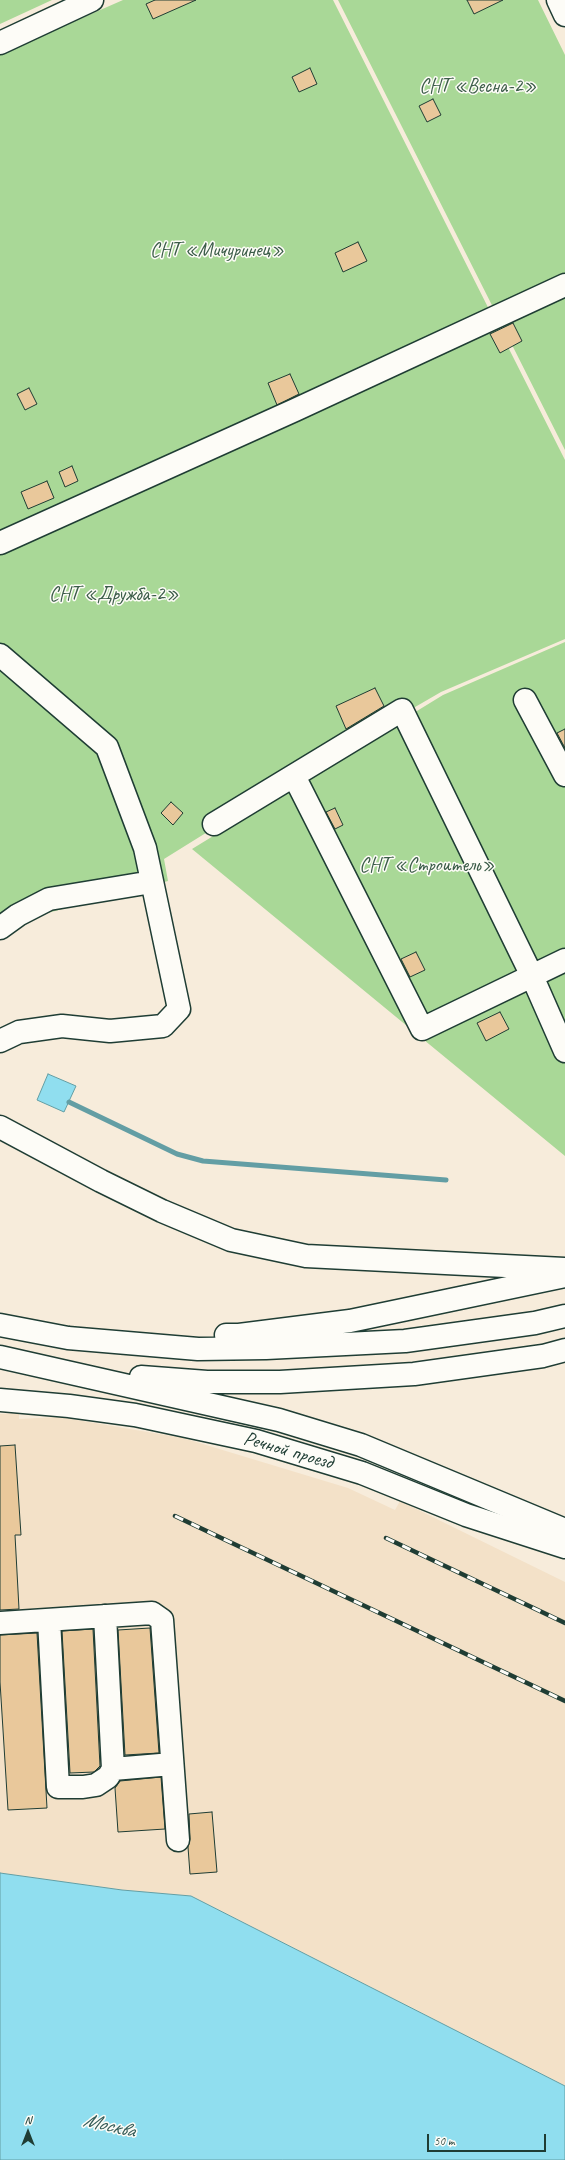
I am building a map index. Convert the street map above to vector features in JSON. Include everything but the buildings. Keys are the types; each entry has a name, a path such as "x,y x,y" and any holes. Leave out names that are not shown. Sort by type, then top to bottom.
{"main road":[{"path":"0,43 92,0"},
{"path":"0,543 295,410 565,285"},
{"path":"0,655 107,747 145,848 179,1009 163,1026 110,1031 62,1026 19,1032 0,1041"},
{"path":"525,700 565,775"},
{"path":"214,824 402,710 532,976 565,1052"},
{"path":"294,776 422,1029 565,960"},
{"path":"0,928 18,915 49,899 152,882"},
{"path":"0,1127 100,1181 162,1211 231,1240 306,1256 565,1269"},
{"path":"39,1332 239,1335 350,1321 565,1276"},
{"path":"0,1325 68,1338 198,1348 266,1348 405,1341 535,1323 565,1316"},
{"path":"68,1372 207,1382 280,1382 414,1374 543,1356 565,1350"},
{"path":"0,1357 279,1420 361,1445 565,1530"},
{"name":"Речной проезд","path":"0,1400 69,1406 135,1415 256,1441 362,1473 466,1515 565,1547"},
{"path":"0,1623 152,1613 162,1620 178,1840"},
{"path":"49,1620 58,1787 96,1785 108,1777 113,1769 105,1616"},
{"path":"113,1769 172,1764"}],"shaded area":[{"path":"19,1413 19,1419 59,1417 183,1438 348,1488 395,1510 400,1501 565,1582 565,2086 191,1896 122,1890 0,1873 0,1414"}],"green space":[{"path":"0,0 52,0 0,24"},
{"name":"СНТ «Мичуринец»","path":"123,0 333,0 565,460 565,639 441,692 315,765 164,859 168,881 25,919 0,939 0,54"},
{"name":"СНТ «Весна-2»","path":"338,0 538,0 565,55 565,450"},
{"name":"СНТ «Строитель»","path":"565,642 565,1156 192,849 443,695"}],"water":[{"path":"48,1074 76,1086 64,1112 37,1100"},
{"name":"Москва","path":"0,1873 122,1890 191,1896 565,2086 565,2160 0,2160"}],"waterway":[{"path":"69,1102 177,1154 203,1161 446,1180"}],"railway":[{"path":"175,1516 565,1701"},
{"path":"386,1538 565,1623"}],"park label":[{"name":"СНТ «Дружба-2»","path":"114,595"}]}
